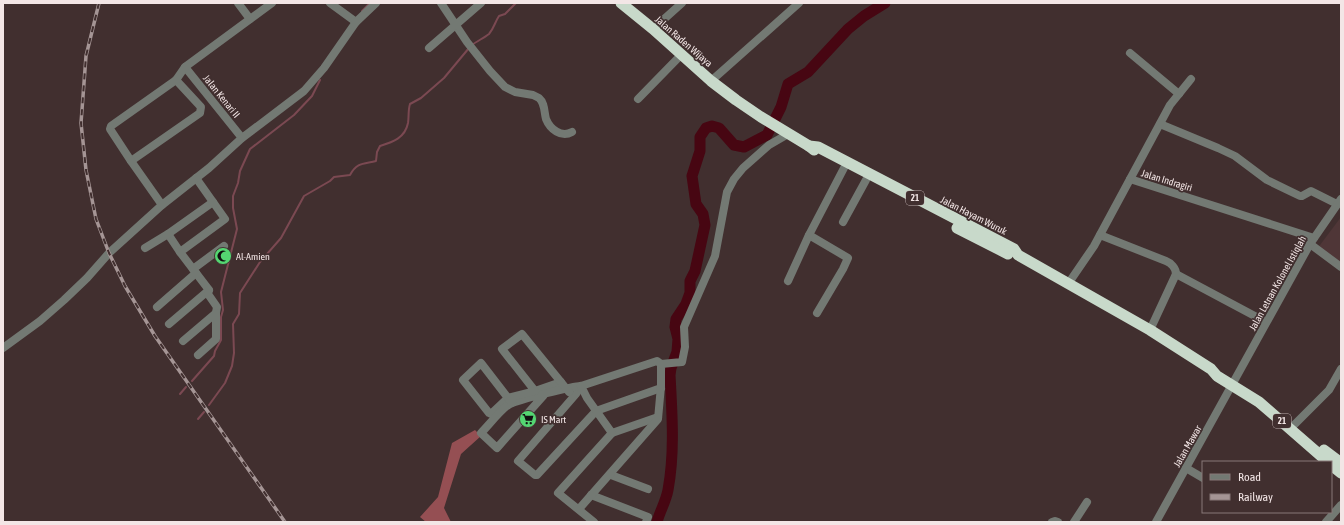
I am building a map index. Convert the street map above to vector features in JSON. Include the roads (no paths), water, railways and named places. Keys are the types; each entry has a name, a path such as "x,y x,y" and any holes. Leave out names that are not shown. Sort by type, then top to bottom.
{"highway":[{"name":"Jalan Raden Wijaya","path":"621,3 653,29 711,81"},
{"name":"Jalan Hayam Wuruk","path":"711,81 761,117 809,146 815,152 988,244 1012,255 1018,255"},
{"name":"Jalan Hayam Wuruk","path":"809,146 818,146 1014,249 1018,255 1150,330 1211,369 1215,374 1234,382"},
{"name":"21","path":"1234,382 1248,387 1268,400 1327,461"},
{"name":"21","path":"1234,382 1341,463"},
{"path":"1332,466 1341,473"}],"street":[{"path":"238,3 250,19"},
{"path":"162,206 130,161 110,129 111,126 176,80 185,67 272,3"},
{"path":"330,3 356,22"},
{"path":"3,348 40,321 64,300 87,278 109,253 162,206 242,138 304,91 324,68 356,22 376,3"},
{"path":"441,3 467,42 490,71 507,89 541,99 547,121 553,129 562,134 572,132"},
{"path":"428,48 481,3"},
{"path":"653,29 682,3"},
{"path":"711,81 799,3"},
{"path":"1130,53 1179,94"},
{"path":"638,99 681,54"},
{"name":"Jalan Kenari II","path":"185,67 242,138"},
{"path":"1130,179 1170,105 1191,79"},
{"path":"130,161 197,116 201,110 201,107 176,80"},
{"path":"1160,124 1235,156 1267,180 1300,196 1303,196 1311,191 1339,202"},
{"path":"510,401 481,363 463,380 489,414 510,401 535,391 564,386 580,386 657,361 668,363 682,362 685,346 684,327 715,256 727,192 734,179 743,168 786,132"},
{"path":"788,281 809,235 844,168"},
{"path":"180,252 224,220 196,178"},
{"name":"Jalan Indragiri","path":"1068,284 1094,246 1130,179 1312,241 1341,267"},
{"path":"842,222 866,180"},
{"path":"146,248 168,234 211,200"},
{"name":"Jalan Letnan Kolonel Istiqlah","path":"1234,382 1312,241 1339,202"},
{"path":"168,234 209,290 208,294 217,307 216,339 198,355"},
{"path":"809,235 848,258 817,313"},
{"path":"1100,235 1174,269 1266,322"},
{"path":"157,307 224,246"},
{"path":"1150,330 1174,269"},
{"path":"169,324 209,290"},
{"path":"183,341 216,313"},
{"path":"535,391 502,349 522,334 573,397"},
{"path":"579,509 658,419 661,388 668,363"},
{"path":"1293,426 1329,390 1341,369"},
{"name":"Jalan Mawar","path":"1156,522 1234,382"},
{"path":"544,394 497,448 481,433 510,401 544,394 564,386"},
{"path":"580,386 573,397 518,461 535,475 596,411 661,388"},
{"path":"580,386 612,433"},
{"path":"594,522 558,493 612,433 658,417"},
{"path":"1186,468 1202,477"},
{"path":"610,474 648,489"},
{"path":"591,496 648,517 646,522"},
{"path":"1074,522 1087,502"},
{"path":"1326,522 1341,505"},
{"path":"1052,522 1058,522"}],"waterway":[{"path":"362,11 370,3"},
{"path":"472,45 489,34 499,16 505,14 516,3"},
{"path":"657,522 667,494 672,461 672,404 670,375 677,352 678,339 675,327 676,319 686,304 690,293 690,281 695,271 705,225 703,214 696,204 692,176 700,151 700,137 706,128 712,126 719,128 734,145 744,147 767,135 781,107 788,84 808,72 848,29 864,16 885,3"},
{"path":"209,405 225,383 232,366 234,353 233,324 239,314 240,293 260,262 281,238 304,196 330,181 334,177 350,175 358,166 364,163 376,161 377,152 380,146 398,139 404,132 408,123 410,104 421,98 444,78 469,48"},
{"path":"192,381 214,356 221,340 221,317 223,310 221,292 237,229 233,208 233,196 238,183 240,171 250,149 294,115 312,96 320,80"},
{"path":"180,394 186,387"},
{"path":"198,419 204,412"}],"railway":[{"path":"99,3 86,56 81,123 86,170 96,219 109,253 125,286 155,336 285,522"}],"place":[{"name":"Al-Amien","path":"223,256"},
{"name":"IS Mart","path":"528,419"}]}
